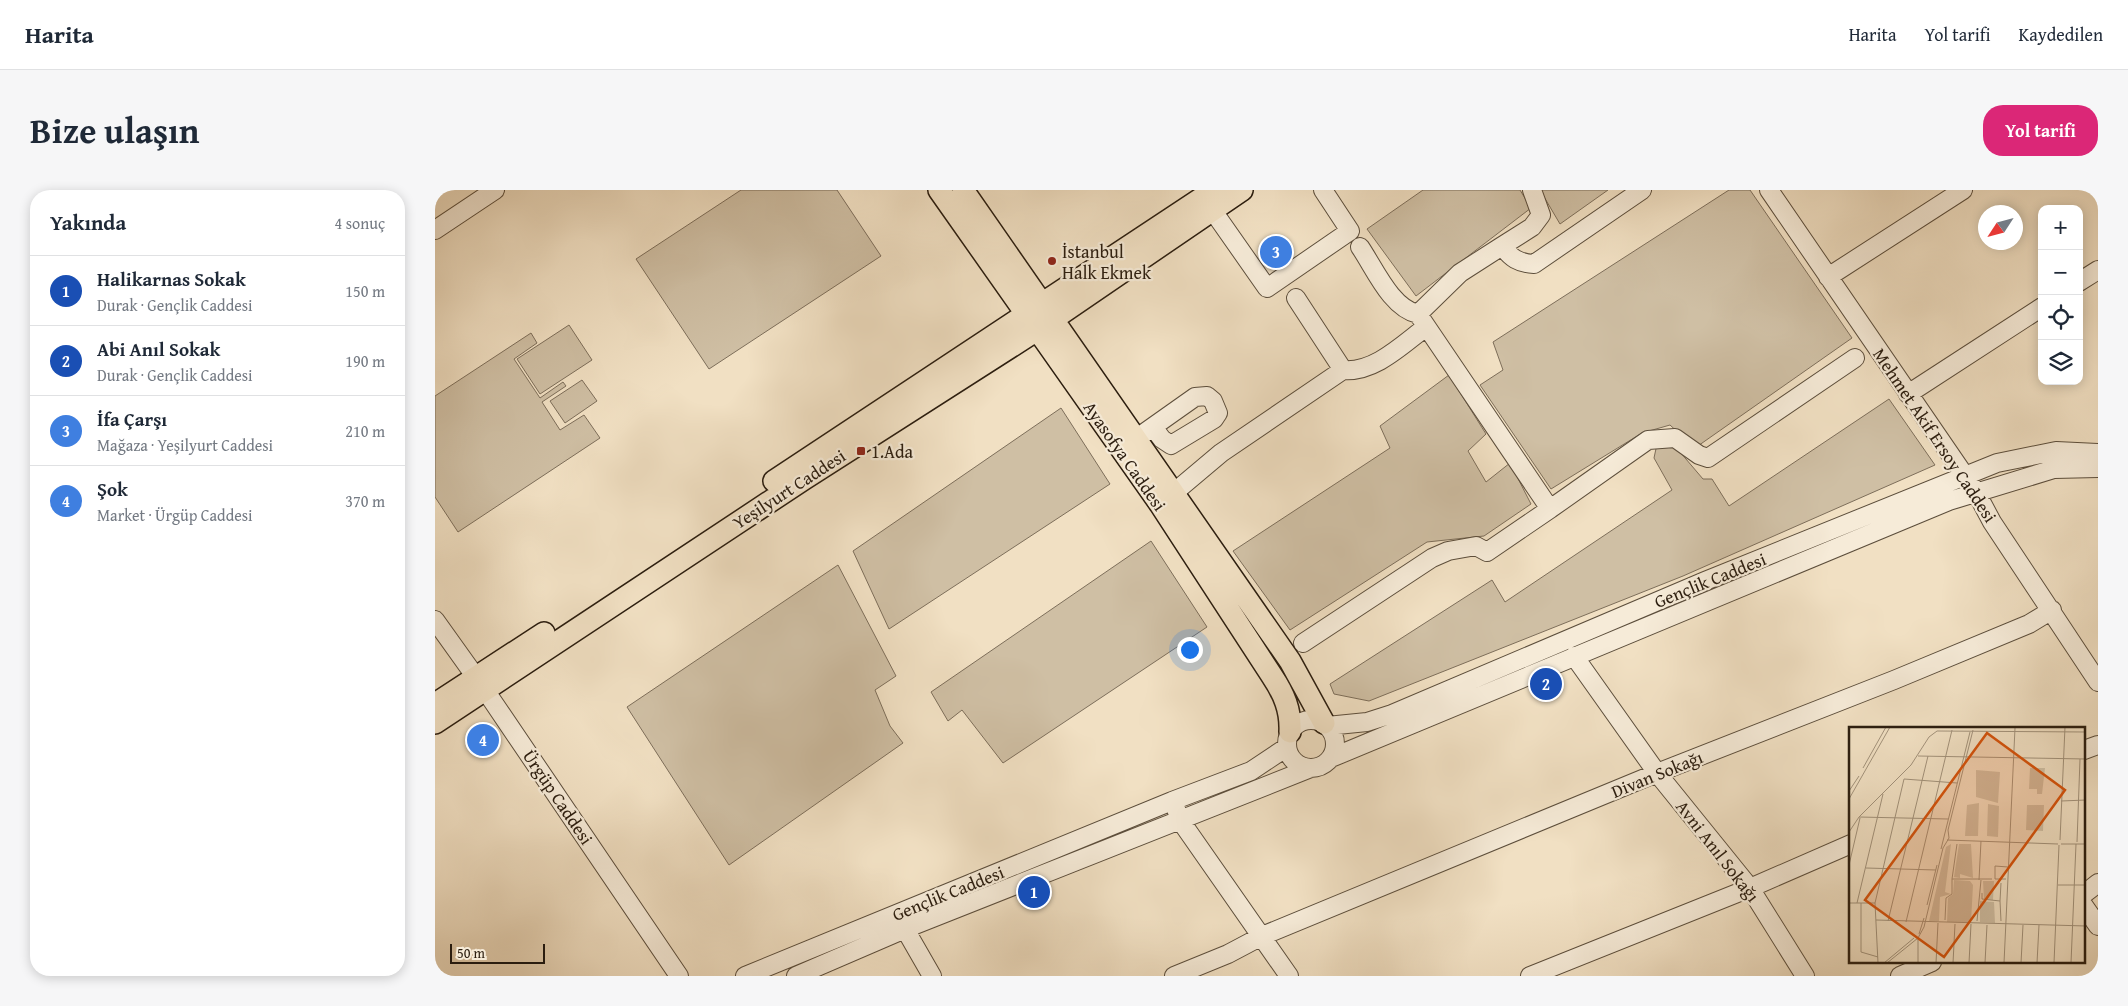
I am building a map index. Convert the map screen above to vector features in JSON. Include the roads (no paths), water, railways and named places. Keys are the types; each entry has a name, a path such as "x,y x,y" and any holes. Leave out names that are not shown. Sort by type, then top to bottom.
{"main road":[{"name":"Ayasofya Caddesi","path":"939,190 1040,317 1168,499 1290,660 1326,725"},
{"name":"Ayasofya Caddesi","path":"963,190 1040,317 1145,432 1168,499 1281,689 1290,718 1288,740"},
{"name":"Yeşilyurt Caddesi","path":"435,723 481,684 774,489 1040,317 1207,196 1243,190"},
{"name":"Yeşilyurt Caddesi","path":"435,704 481,684"}],"street":[{"path":"435,230 495,190"},
{"path":"1207,196 1267,288 1350,232 1323,190"},
{"path":"1168,499 1221,453 1343,370 1356,371 1378,362 1422,321 1460,273 1532,227 1541,215 1532,190"},
{"path":"1502,246 1510,257 1523,263 1534,264 1642,190"},
{"name":"Mehmet Akif Ersoy Caddesi","path":"1769,190 1976,492 1992,522 2098,682"},
{"path":"1828,277 1963,190"},
{"path":"1361,247 1394,298 1408,312 1422,321 1550,508"},
{"path":"2083,279 2098,270"},
{"path":"1296,298 1343,370"},
{"path":"1908,394 2038,310"},
{"path":"1303,643 1431,558 1448,551 1476,546 1487,552 1648,440 1675,438 1699,456 1708,458 1855,358"},
{"name":"Gençlik Caddesi","path":"1326,725 1367,722 1392,714 1714,578 1997,463 2056,452 2097,456"},
{"name":"Gençlik Caddesi","path":"1331,758 1574,656 1976,492 2097,456"},
{"name":"Divan Sokağı","path":"1174,976 1228,954 1262,936 1657,773 1894,680 2029,624 2052,610"},
{"name":"Ürgüp Caddesi","path":"435,620 481,684 679,976"},
{"name":"Avni Anıl Sokağı","path":"1574,656 1657,773 1750,888 1805,976"},
{"path":"1309,720 1326,725 1335,743 1331,758 1318,767 1311,768 1295,762 1288,740 1301,722 1309,720"},
{"name":"Gençlik Caddesi","path":"745,976 1172,801 1251,771 1288,740"},
{"path":"2085,750 2098,745"},
{"name":"Gençlik Caddesi","path":"796,976 905,929 1311,768"},
{"path":"1172,801 1180,820 1289,976"},
{"path":"1530,976 1750,888 1849,845"},
{"path":"2085,893 2098,883"},
{"path":"2085,907 2098,926"},
{"path":"905,929 932,976"},
{"path":"1900,976 1927,964"}],"place":[{"name":"İfa Çarşı","path":"1276,252"},
{"name":"İstanbul Halk Ekmek","path":"1052,261"},
{"name":"1.Ada","path":"861,451"},
{"name":"Abi Anıl Sokak","path":"1546,684"},
{"name":"Şok","path":"483,740"},
{"name":"Halikarnas Sokak","path":"1034,892"}]}
